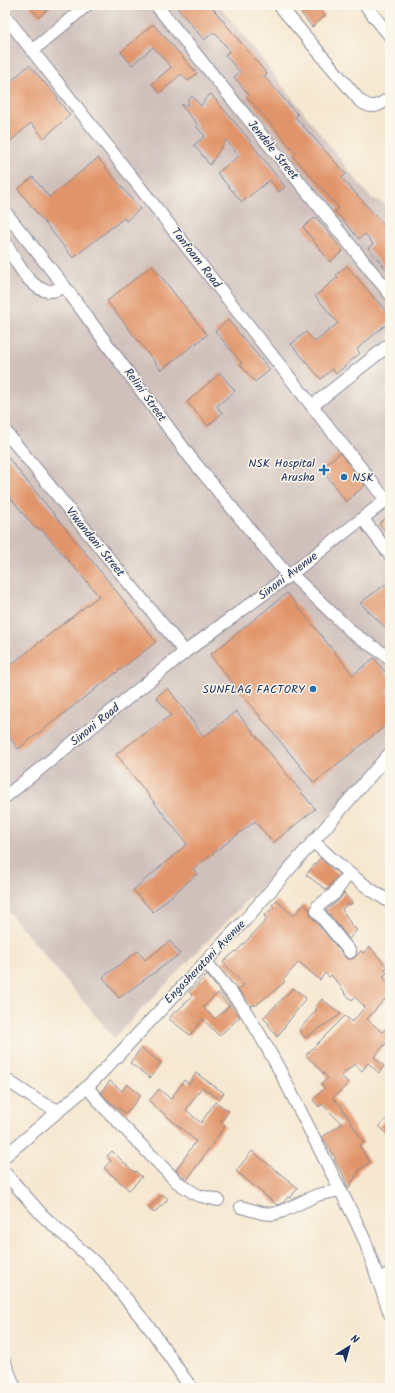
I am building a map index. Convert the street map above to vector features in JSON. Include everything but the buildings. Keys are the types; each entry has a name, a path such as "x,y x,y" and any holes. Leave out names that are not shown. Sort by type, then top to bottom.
{"street":[{"path":"32,51 88,5"},
{"name":"Jendele Street","path":"156,5 390,294"},
{"path":"279,5 360,101 366,106 374,107 390,98"},
{"path":"365,5 390,36"},
{"name":"Tanfoam Road","path":"5,16 312,406 388,498"},
{"name":"Relini Street","path":"5,212 65,287 190,457 290,575"},
{"path":"5,242 28,279 40,289 50,291 65,287"},
{"path":"312,406 390,344"},
{"name":"Viwandani Street","path":"5,431 184,652"},
{"name":"Sinoni Avenue","path":"184,652 290,575 388,498"},
{"path":"362,519 390,555"},
{"path":"290,575 354,634 390,658"},
{"name":"Sinoni Road","path":"5,797 184,652"},
{"name":"Engosheratoni Avenue","path":"5,1156 86,1087 206,962 275,888 313,841 390,753"},
{"path":"313,841 349,873 388,901"},
{"path":"349,873 334,894 318,906 317,911 350,952"},
{"path":"206,962 242,1006 283,1075 365,1241 390,1314"},
{"path":"5,1079 38,1101 59,1111"},
{"path":"86,1087 177,1182 197,1195 218,1200"},
{"path":"5,1173 43,1216 80,1249 106,1275 162,1344 192,1388"},
{"path":"241,1207 262,1213 273,1214 283,1211 317,1195 340,1190"},
{"path":"378,1280 390,1274"},
{"path":"6,1368 15,1388"}],"shaded area":[{"path":"5,5 219,5 370,197 390,206 390,753 114,1038 5,908"}],"place":[{"name":"NSK Hospital Arusha","path":"324,470"},
{"name":"NSK","path":"344,477"},
{"name":"SUNFLAG FACTORY","path":"313,689"}]}
